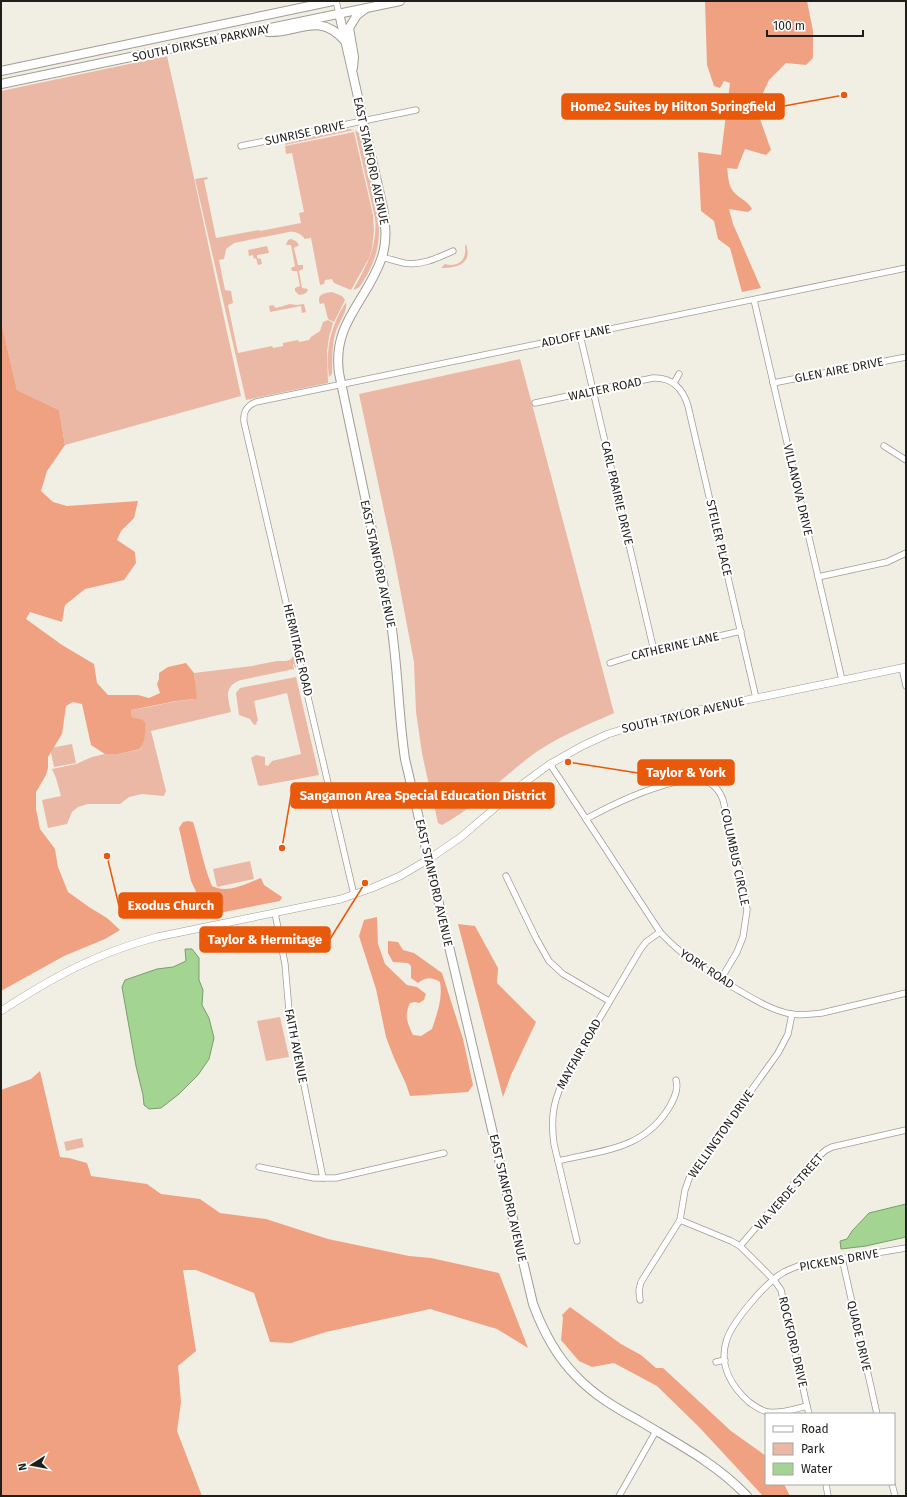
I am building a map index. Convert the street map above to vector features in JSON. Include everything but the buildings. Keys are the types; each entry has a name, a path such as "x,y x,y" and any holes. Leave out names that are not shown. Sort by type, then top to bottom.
{"main road":[{"path":"306,6 314,1"},
{"name":"SOUTH DIRKSEN PARKWAY","path":"1,71 335,1"},
{"name":"SOUTH DIRKSEN PARKWAY","path":"1,84 400,1"},
{"path":"352,73 354,56 349,28 357,15 367,8"},
{"name":"EAST STANFORD AVENUE","path":"339,13 385,218 386,234 382,257 342,332 339,342 338,359 341,386 390,616 395,646 400,719 405,759 529,1288 539,1320 556,1351 576,1376 600,1397 719,1470 747,1496"},
{"path":"255,31 278,32 314,24 327,26 345,41"}],"street":[{"path":"335,1 339,13"},
{"path":"186,32 189,45"},
{"name":"SUNRISE DRIVE","path":"241,146 416,110"},
{"path":"382,257 403,262 417,263 434,259 453,251"},
{"name":"ADLOFF LANE","path":"247,407 256,402 341,386 906,268"},
{"name":"VILLANOVA DRIVE","path":"754,300 842,680"},
{"name":"CARL PRAIRIE DRIVE","path":"580,335 654,651"},
{"name":"GLEN AIRE DRIVE","path":"773,383 906,357"},
{"path":"674,383 679,374"},
{"name":"WALTER ROAD","path":"536,403 653,378 663,379 674,383"},
{"name":"STEILER PLACE","path":"674,383 681,389 686,398 756,698"},
{"name":"HERMITAGE ROAD","path":"247,407 243,415 244,422 354,895"},
{"path":"884,446 906,460"},
{"path":"818,577 887,562 906,553"},
{"name":"CATHERINE LANE","path":"610,663 741,630"},
{"path":"904,667 906,686"},
{"name":"SOUTH TAYLOR AVENUE","path":"1,1011 72,968 111,951 157,937 319,904 354,895 400,876 428,860 461,837 524,783 550,764 587,744 627,727 660,718 904,667"},
{"name":"YORK ROAD","path":"550,764 660,932 682,954 756,1000 773,1009 792,1014 822,1013 906,993"},
{"name":"COLUMBUS CIRCLE","path":"586,819 620,800 660,786 686,780 699,779 706,781 716,788 722,795 745,894 746,919 743,937 721,979"},
{"path":"506,876 548,961 563,974 609,1001"},
{"name":"FAITH AVENUE","path":"275,913 285,964 289,1012 323,1178"},
{"name":"MAYFAIR ROAD","path":"577,1241 552,1129 552,1113 556,1098 568,1072 640,950 646,942 660,932"},
{"name":"WELLINGTON DRIVE","path":"640,1300 639,1290 641,1282 680,1220 685,1190 692,1171 778,1053 788,1034 792,1014"},
{"path":"558,1161 622,1146 644,1136 658,1123 669,1108 675,1096 677,1084 676,1080"},
{"name":"VIA VERDE STREET","path":"740,1246 809,1165 826,1150 906,1130"},
{"path":"259,1167 306,1177 323,1178 347,1176 444,1153"},
{"path":"680,1220 740,1246"},
{"name":"ROCKFORD DRIVE","path":"740,1246 774,1280 781,1290 809,1413"},
{"name":"PICKENS DRIVE","path":"725,1360 725,1344 732,1328 751,1303 783,1272 798,1266 906,1248"},
{"name":"QUADE DRIVE","path":"842,1258 877,1413"},
{"path":"716,1362 725,1360 728,1375 734,1386 741,1394 762,1411 774,1413 807,1406"},
{"path":"619,1496 656,1431"},
{"path":"826,1485 828,1496"},
{"path":"892,1485 895,1496"}],"green space":[{"path":"167,56 241,396 65,445 59,410 17,390 1,321 1,91"},
{"path":"347,129 354,130 285,145 286,142"},
{"path":"355,130 360,134 373,189 379,223 379,233 376,253 367,275 362,284 353,290 370,256 375,238 375,218"},
{"path":"354,132 373,215 374,231 369,258 351,290 334,283 332,279 325,280 324,284 320,285 311,238 305,239 296,232 289,232 234,243 226,249 224,259 219,260 225,290 231,291 233,303 228,305 238,353 272,346 273,348 283,346 283,343 298,340 299,342 309,340 320,331 323,322 328,320 333,323 327,352 328,383 246,400 195,179 207,177 208,179 204,180 216,238 301,223 299,213 304,212 292,153 286,154 285,146"},
{"path":"291,239 296,241 299,245 294,248 298,265 303,265 303,269 299,271 302,288 308,289 304,294 299,295 295,291 295,288 300,286 297,271 292,271 291,268 295,266 291,245 286,245 288,240"},
{"path":"466,244 468,251 467,256 462,264 453,267 441,268 445,264 452,265 461,262 464,256"},
{"path":"267,246 269,253 257,255 257,258 261,259 262,264 258,265 256,258 254,259 253,255 249,256 248,250"},
{"path":"332,292 342,296 345,300 334,322 328,319 324,303 320,304 319,301 320,296"},
{"path":"346,302 345,313 334,337 332,374 329,377 328,357 330,338 336,319"},
{"path":"290,304 304,304 306,312 302,313 301,306 270,312 269,306 273,305 276,308"},
{"path":"520,359 614,713 569,733 547,745 516,767 465,811 442,825 438,823 434,805 435,798 431,795 422,753 416,712 414,662 394,557 359,394"},
{"path":"295,647 298,664 295,668 293,664 294,669 241,680 231,686 228,697 231,712 151,731 166,791 164,796 142,794 129,797 120,804 88,804 78,807 72,812 67,824 48,828 42,800 61,796 52,769 76,764 92,757 105,754 118,754 141,749 145,728 141,719 132,717 131,710 196,699 194,673 290,660 294,655"},
{"path":"296,677 319,775 260,786 258,785 251,758 256,755 265,757 265,765 268,766 272,761 301,754 287,693 254,701 258,721 256,722 257,724 254,725 250,719 239,715 236,693 240,688"},
{"path":"72,744 76,763 54,767 50,748"},
{"path":"250,861 254,879 217,887 213,869"},
{"path":"280,1017 289,1057 266,1061 257,1021"},
{"path":"82,1138 84,1147 66,1151 64,1142"}],"shaded area":[{"path":"705,1 807,1 813,31 813,58 806,65 786,63 769,80 763,93 768,101 760,119 771,150 766,155 745,149 737,169 727,168 731,188 738,196 748,203 752,209 748,212 729,209 733,224 761,288 742,292 730,248 718,239 714,221 701,211 698,152 721,155 730,83 724,81 720,88 714,86 707,65"},
{"path":"1,321 17,390 59,410 65,445 47,471 41,491 53,502 67,506 138,501 134,518 121,531 117,540 135,552 136,563 124,580 85,589 65,605 62,622 30,612 26,619 62,645 94,664 97,683 108,695 138,695 149,698 160,693 157,684 159,673 168,667 186,663 194,673 197,699 131,710 132,717 141,719 145,722 144,740 140,749 118,754 105,754 91,745 82,704 73,702 66,706 62,734 48,757 48,768 46,775 36,792 36,809 40,829 55,849 58,867 68,892 107,918 120,930 105,939 64,956 1,991"},
{"path":"183,822 193,822 212,886 230,889 261,878 264,885 282,897 280,901 214,914 206,913 191,881 179,828"},
{"path":"377,917 378,944 385,964 407,985 417,987 426,994 424,1000 419,1003 410,1003 408,1008 407,1019 413,1035 421,1036 432,1029 438,1012 441,994 440,982 429,978 418,983 411,978 411,966 408,963 393,962 388,953 388,941 398,942 403,950 414,953 442,973 463,1039 473,1085 468,1092 410,1096 386,1037 376,989 359,936 364,920"},
{"path":"458,924 475,926 498,968 497,983 536,1022 511,1075 503,1097"},
{"path":"40,1071 60,1157 87,1163 91,1176 147,1184 161,1194 200,1199 220,1213 266,1219 328,1239 409,1256 431,1258 499,1273 528,1348 497,1329 430,1309 326,1332 291,1343 270,1342 254,1293 196,1270 183,1270 196,1351 178,1366 181,1402 177,1431 202,1496 1,1496 1,1090 31,1079"},
{"path":"570,1307 621,1344 641,1355 656,1368 663,1368 731,1431 765,1455 765,1485 784,1485 790,1496 763,1496 699,1427 657,1386 614,1363 592,1367 579,1361 561,1340 562,1315"}],"water":[{"path":"185,949 192,949 199,958 199,980 203,990 202,1005 209,1018 214,1038 209,1059 198,1075 179,1094 161,1108 149,1109 144,1105 122,987 125,980 157,969 173,967 186,961"},
{"path":"906,1204 906,1237 866,1246 841,1249 840,1241 847,1239 852,1231 869,1213"}],"place":[{"name":"Home2 Suites by Hilton Springfield","path":"844,95"},
{"name":"Taylor & York","path":"568,762"},
{"name":"Sangamon Area Special Education District","path":"282,848"},
{"name":"Exodus Church","path":"107,856"},
{"name":"Taylor & Hermitage","path":"365,883"}]}
